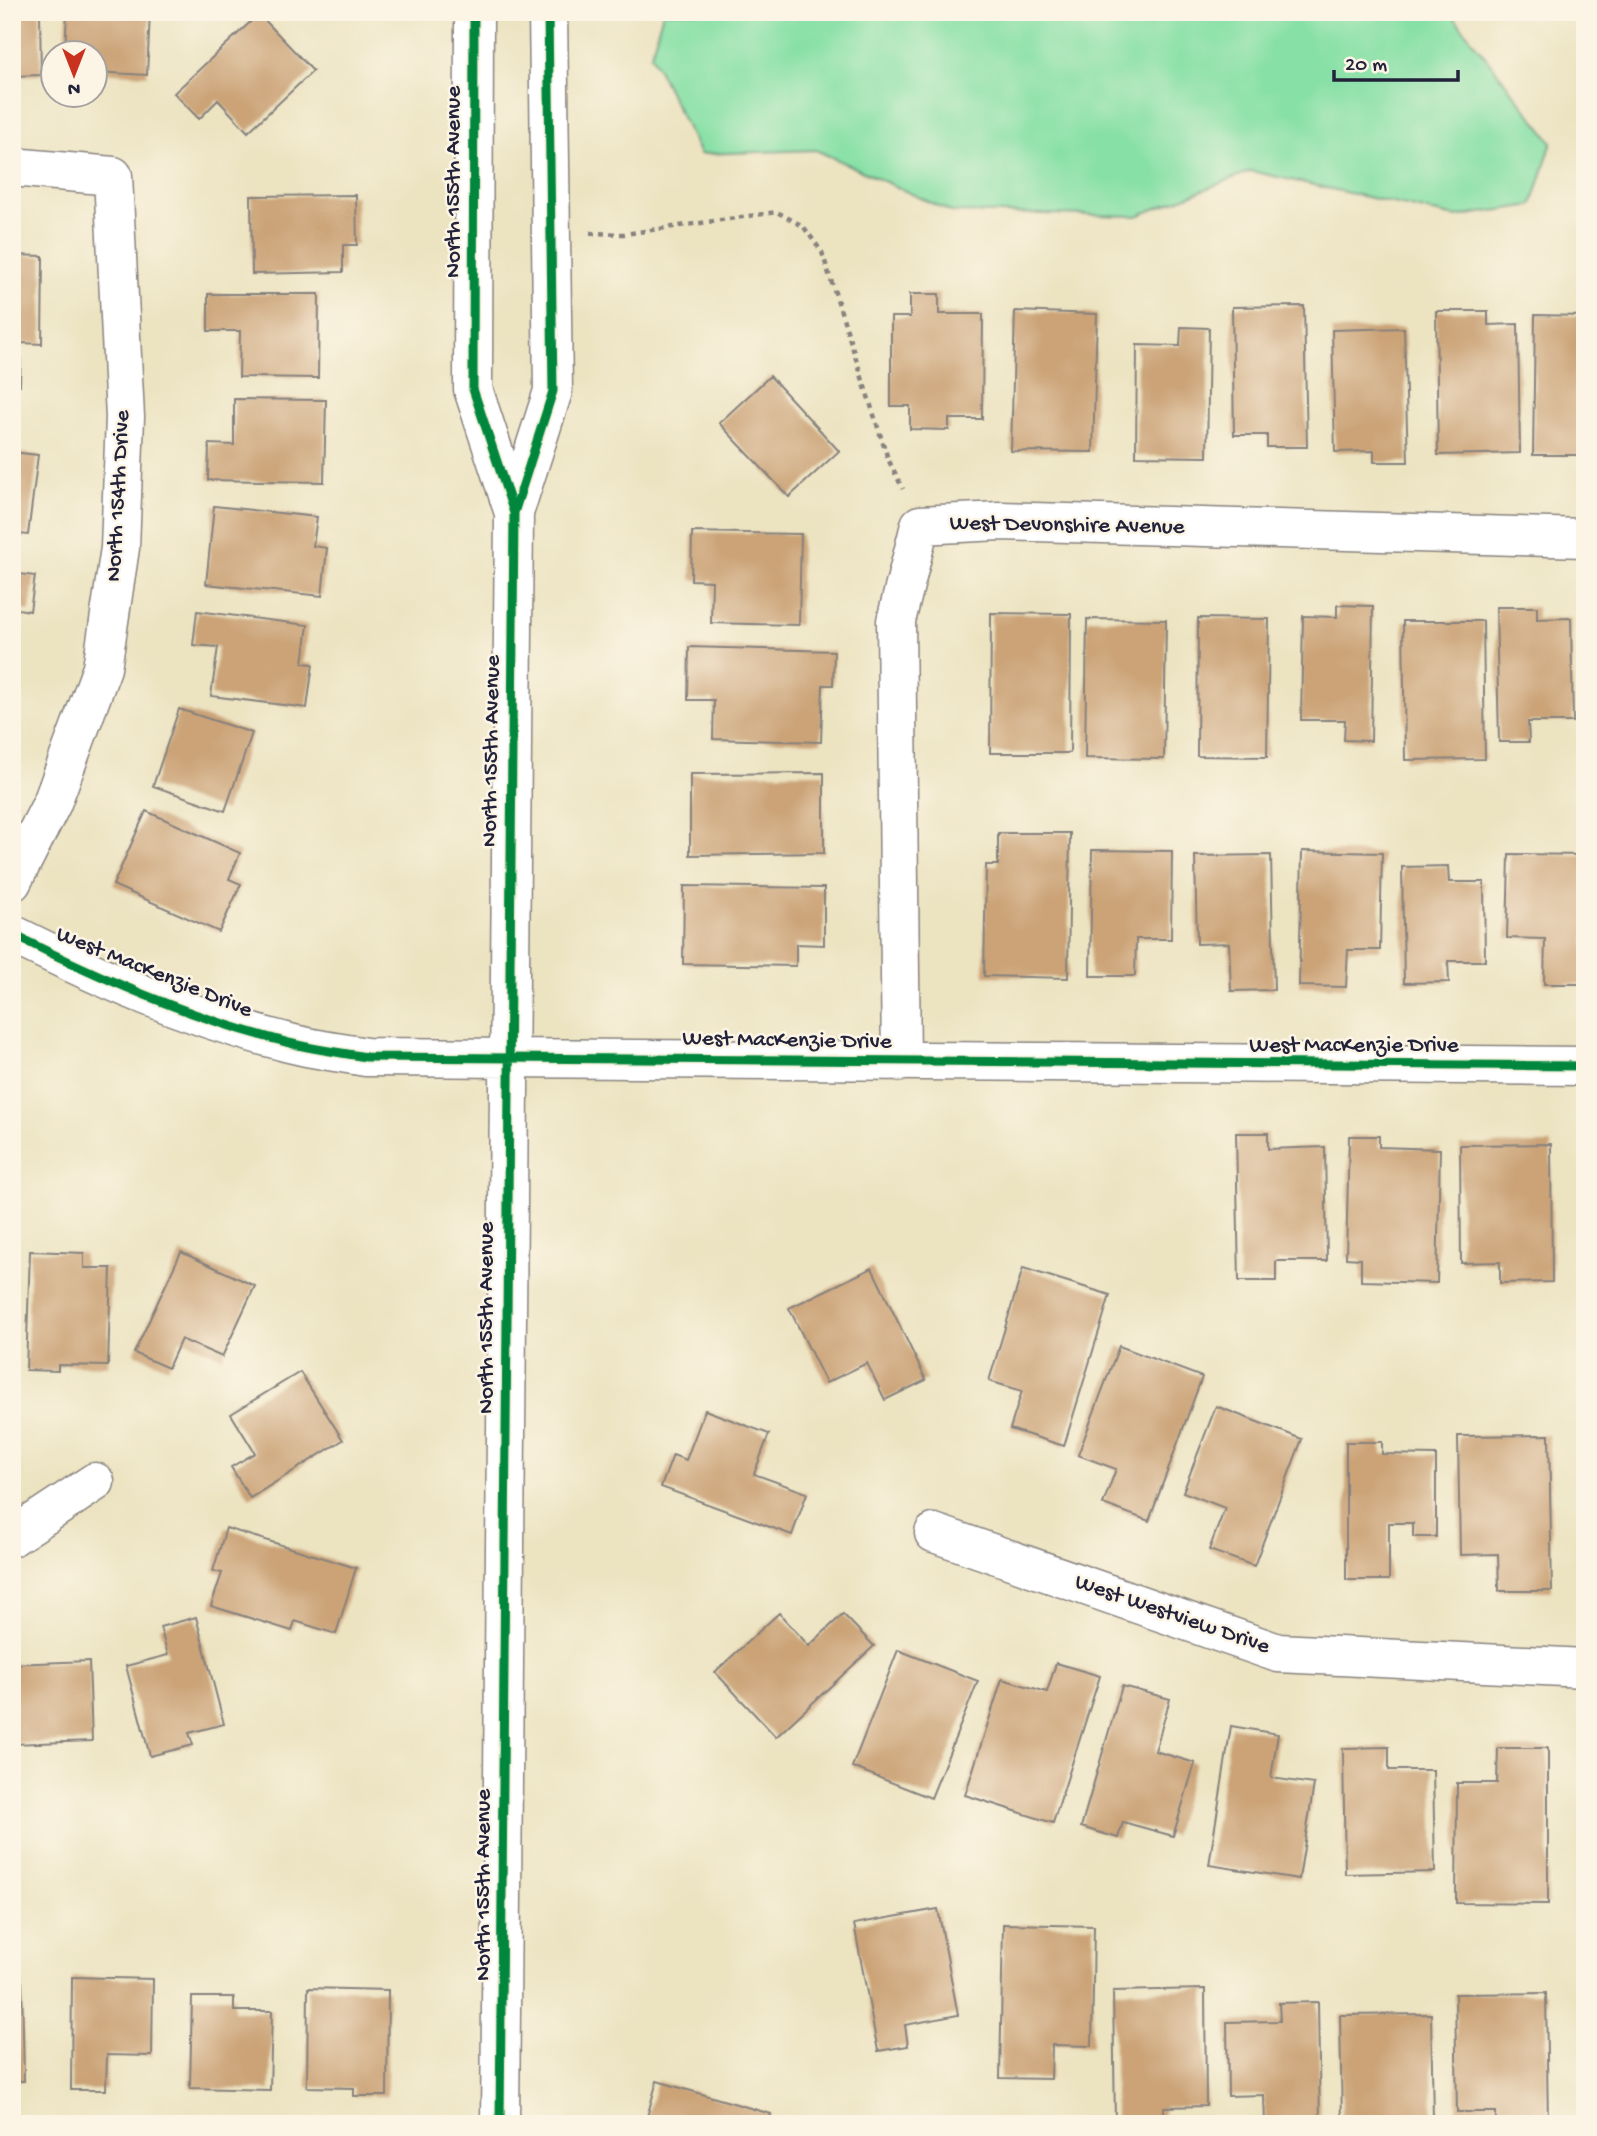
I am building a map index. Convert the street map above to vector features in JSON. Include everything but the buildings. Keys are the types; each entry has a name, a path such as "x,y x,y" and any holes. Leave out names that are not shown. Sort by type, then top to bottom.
{"street":[{"name":"North 155th Avenue","path":"474,12 473,389 514,513"},
{"name":"North 155th Avenue","path":"500,2124 514,513 553,391 548,12"},
{"name":"North 154th Drive","path":"12,167 113,176 125,417 120,548 102,668 52,803 12,882"},
{"name":"West Devonshire Avenue","path":"901,1062 896,621 920,525 1000,522 1585,538"},
{"name":"West MacKenzie Drive","path":"12,934 74,965 203,1018 284,1042 366,1057 1585,1066"},
{"path":"12,1538 95,1482"},
{"name":"West Westview Drive","path":"934,1533 1278,1653 1585,1668"}],"path":[{"path":"551,232 624,234 777,212 803,226 822,251 888,459 920,525"}],"green space":[{"path":"663,12 1450,12 1552,142 1532,205 1455,217 1251,171 1137,216 951,212 816,150 700,154 651,55"}],"cycle path":[{"path":"474,12 473,389 514,513"},
{"path":"500,2124 514,513 553,391 548,12"},
{"path":"12,934 110,980 212,1020 292,1044 366,1057 1585,1066"}]}
